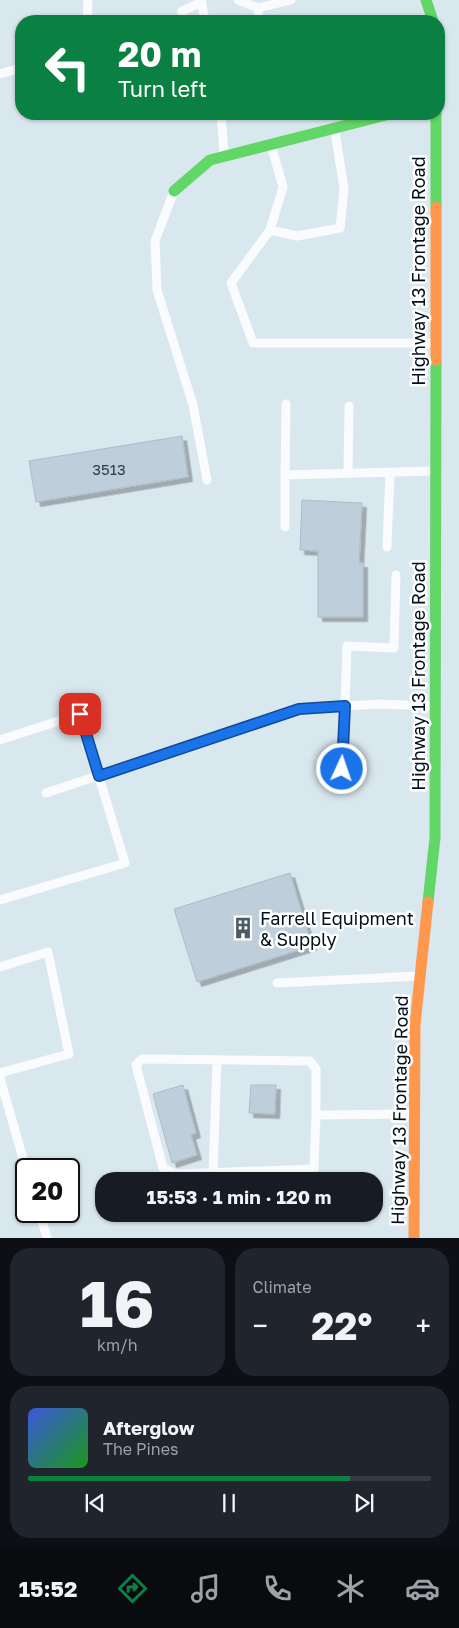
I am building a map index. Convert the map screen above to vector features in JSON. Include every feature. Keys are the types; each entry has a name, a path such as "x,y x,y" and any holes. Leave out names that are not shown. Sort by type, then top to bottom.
{"street":[{"path":"426,0 431,15"},
{"path":"174,191 210,160 366,120"},
{"name":"Highway 13 Frontage Road","path":"414,1238 415,1024 435,838 436,120"}],"lane":[{"path":"87,15 88,0"},
{"path":"238,0 258,8 291,0"},
{"path":"183,15 182,11 201,1 204,15"},
{"path":"258,8 259,15"},
{"path":"0,74 15,70"},
{"path":"222,120 225,157"},
{"path":"270,230 297,236 340,228 344,189 335,128"},
{"path":"271,145 283,187 270,230 231,283 253,343 436,344"},
{"path":"174,191 155,242 156,290 193,405 207,480"},
{"path":"285,528 286,404"},
{"path":"348,473 349,406"},
{"path":"285,474 436,471"},
{"path":"387,547 390,472"},
{"path":"342,769 347,646 394,648 396,575"},
{"path":"46,793 299,709 378,704 436,706"},
{"path":"0,740 80,714 125,864 0,900"},
{"path":"0,967 48,952 69,1054 0,1073"},
{"path":"277,983 420,976"},
{"path":"172,1172 163,1168 136,1065 142,1059 310,1061 316,1069 314,1169 238,1172"},
{"path":"213,1172 217,1060"},
{"path":"0,1078 23,1158"},
{"path":"316,1115 415,1114"},
{"path":"43,1223 47,1238"}],"building":[{"path":"182,436 188,477 36,502 29,461"},
{"path":"302,500 362,503 359,563 363,563 363,617 318,617 318,551 300,550"},
{"name":"Farrell Equipment & Supply","path":"290,873 312,946 197,982 174,909"},
{"path":"183,1085 196,1133 191,1135 197,1155 172,1163 153,1094"},
{"path":"251,1085 276,1085 275,1114 249,1113"}],"traffic: fast":[{"path":"426,0 431,15"},
{"path":"174,191 210,160 367,120"},
{"path":"436,120 436,207"},
{"path":"428,902 435,838 436,360"}],"traffic: slow":[{"path":"436,207 436,360"},
{"path":"414,1238 415,1024 428,902"}],"place":[{"name":"Farrell Equipment & Supply","path":"243,928"}],"route":[{"path":"80,714 99,776 299,709 345,706 342,769"}]}
